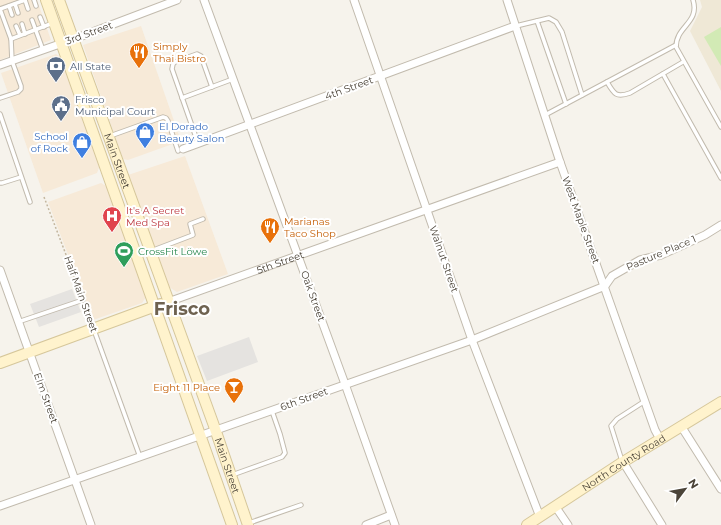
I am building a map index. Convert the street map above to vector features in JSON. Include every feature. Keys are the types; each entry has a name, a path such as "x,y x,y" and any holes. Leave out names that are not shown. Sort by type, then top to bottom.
{"main road":[{"name":"Main Street","path":"46,0 232,525"},
{"name":"Main Street","path":"59,0 216,430 248,524"},
{"name":"5th Street","path":"0,362 168,302"},
{"name":"North County Road","path":"527,525 622,462 721,402"}],"street":[{"name":"3rd Street","path":"0,65 177,0"},
{"name":"Oak Street","path":"204,0 345,384 395,525"},
{"name":"Walnut Street","path":"354,0 472,340 540,517"},
{"name":"West Maple Street","path":"506,0 560,162 605,286 644,401 660,439"},
{"name":"4th Street","path":"181,150 515,26"},
{"name":"5th Street","path":"168,302 560,162"},
{"name":"Pasture Place 1","path":"605,286 612,276 640,260 666,253 705,235 721,225"},
{"name":"Elm Street","path":"0,270 91,525"},
{"name":"6th Street","path":"0,506 472,340 605,286"},
{"path":"681,426 721,489"},
{"path":"622,462 662,525"},
{"path":"555,506 568,525"},
{"path":"366,525 391,516"}],"lane":[{"path":"0,98 18,92 20,89 12,61 11,39 0,9 25,0 28,9"},
{"path":"34,0 36,6"},
{"path":"693,0 695,10 694,16 679,36 676,45 677,51 721,127"},
{"path":"15,4 18,13"},
{"path":"9,6 12,15"},
{"path":"40,17 44,27"},
{"path":"515,26 549,18 559,25 582,95"},
{"path":"32,20 43,50"},
{"path":"537,21 566,104"},
{"path":"11,39 54,23"},
{"path":"22,24 25,34"},
{"path":"16,26 20,35"},
{"path":"545,115 676,45"},
{"path":"198,144 172,69 173,64 197,54 201,56 212,87"},
{"path":"607,82 614,93 624,95 683,62"},
{"path":"663,74 721,178"},
{"path":"182,98 233,79"},
{"path":"0,114 30,202"},
{"path":"109,136 163,117 166,118 181,150"},
{"path":"0,183 21,177"},
{"path":"150,251 193,235 190,224 203,220"},
{"path":"18,322 83,300"},
{"name":"Half Main Street","path":"94,328 140,457"},
{"path":"622,462 611,426 616,419 644,401"},
{"path":"231,475 282,457 285,453 272,410"},
{"path":"248,524 301,505"}],"path":[{"name":"Half Main Street","path":"44,197 94,328"}],"shaded area":[{"path":"0,0 37,0 51,40 0,60"},
{"path":"700,0 721,0 721,91 690,31 702,7"},
{"path":"141,26 181,141 128,160 123,159 83,45"},
{"path":"56,54 61,57 100,165 97,173 43,193 1,73"},
{"path":"185,156 228,274 177,292 169,287 128,175"},
{"path":"101,183 106,186 146,297 142,303 93,320 48,202"},
{"path":"72,289 81,312 39,327 30,304"},
{"path":"249,337 258,362 207,381 197,356"}],"green space":[{"path":"721,27 721,66 704,37"}],"place":[{"name":"Simply Thai Bistro","path":"139,69"},
{"name":"All State","path":"56,83"},
{"name":"Frisco Municipal Court","path":"61,122"},
{"name":"El Dorado Beauty Salon","path":"145,149"},
{"name":"School of Rock","path":"82,159"},
{"name":"It's A Secret Med Spa","path":"112,233"},
{"name":"Marianas Taco Shop","path":"270,244"},
{"name":"CrossFit Löwe","path":"124,268"},
{"name":"Eight 11 Place","path":"234,404"}],"district":[{"name":"Frisco","path":"182,309"}]}
